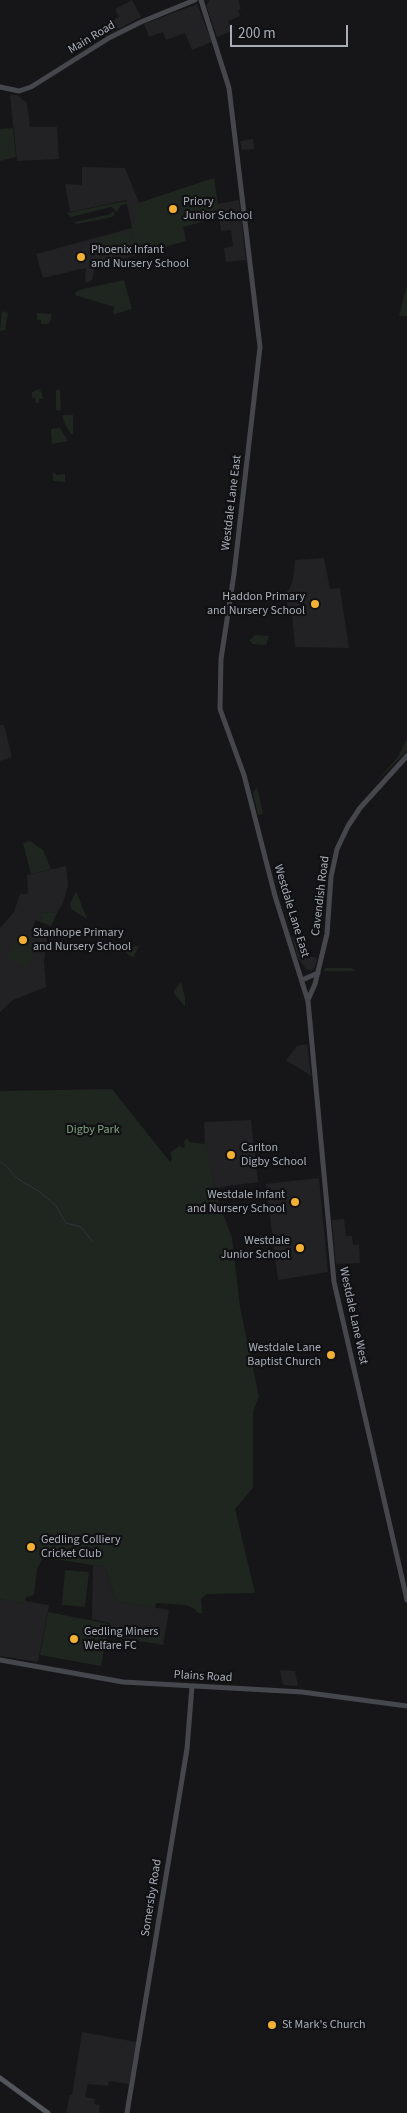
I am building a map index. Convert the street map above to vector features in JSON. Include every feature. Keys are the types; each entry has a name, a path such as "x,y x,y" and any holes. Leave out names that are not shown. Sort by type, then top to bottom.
{"main road":[{"path":"0,2078 48,2113"}],"street":[{"name":"Main Road","path":"0,88 18,91 31,87 109,38 141,22 196,0"},
{"name":"Westdale Lane East","path":"201,0 229,88 260,347 234,574 222,649 220,704 244,775 272,887 308,1001"},
{"name":"Cavendish Road","path":"308,1001 328,934 331,877 337,849 360,808 407,756"},
{"path":"302,980 318,972"},
{"name":"Westdale Lane West","path":"308,1001 334,1282 407,1600"},
{"name":"Plains Road","path":"0,1660 123,1682 302,1692 407,1706"},
{"name":"Somersby Road","path":"128,2113 187,1749 192,1686"}],"shaded area":[{"path":"132,0 141,17 111,33 106,24 119,17 115,9"},
{"path":"210,0 238,0 241,9 238,10 240,16 228,21 232,31 217,37 206,5"},
{"path":"197,4 212,42 192,50 185,33 166,40 163,32 149,37 144,24"},
{"path":"10,95 17,95 27,103 30,127 57,127 59,159 17,161"},
{"path":"253,139 254,149 242,150 240,141"},
{"name":"Priory Junior School","path":"82,167 125,168 139,203 214,178 218,204 239,200 246,260 226,262 224,248 233,246 231,230 221,231 219,217 183,227 186,241 167,246 163,249 96,265 92,280 85,283 86,268 43,278 36,254 132,228 126,200 70,212 65,184 82,185"},
{"name":"Haddon Primary and Nursery School","path":"324,558 330,589 340,588 349,648 295,647 292,616 290,616 285,592 289,590 293,579 295,560"},
{"path":"0,725 4,725 12,757 0,761"},
{"name":"Stanhope Primary and Nursery School","path":"66,866 68,886 63,903 57,913 43,912 40,922 36,920 31,931 47,938 44,961 46,987 13,1000 0,1012 0,928 14,912 20,894 28,894 27,875"},
{"path":"305,934 309,956 317,958 315,967 311,971 306,969 298,958 292,937"},
{"path":"307,1044 311,1076 286,1060 297,1046"},
{"name":"Carlton Digby School","path":"251,1120 258,1182 215,1188 205,1151 204,1122"},
{"path":"319,1178 328,1272 278,1280 266,1184"},
{"path":"344,1219 346,1236 352,1236 353,1245 359,1245 360,1263 336,1264 332,1220"},
{"path":"93,1565 105,1567 116,1601 169,1610 163,1645 108,1636 110,1623 92,1619"},
{"path":"0,1599 25,1604 25,1601 49,1605 38,1662 0,1656"},
{"path":"280,1670 295,1671 298,1686 283,1685"},
{"path":"82,2032 136,2042 129,2084 109,2081 108,2086 88,2084 85,2097 95,2099 94,2104 100,2105 99,2112 104,2113 66,2113 70,2095 72,2095"}],"green space":[{"path":"13,128 16,157 0,161 0,129"},
{"name":"Priory Junior School","path":"214,178 219,217 183,227 186,241 167,246 163,249 138,254 132,228 139,203"},
{"path":"126,201 127,204 121,205 117,212 111,207 71,217 67,213"},
{"path":"112,211 115,214 112,217 77,224 70,220 75,222 111,214"},
{"path":"131,230 135,248 113,254 99,249 99,238"},
{"path":"124,280 132,309 113,314 114,307 75,295 76,292 83,289"},
{"path":"407,286 407,316 399,316 403,300"},
{"path":"2,311 8,313 5,330 0,331"},
{"path":"37,313 51,314 51,320 48,324 41,324 41,320 37,320"},
{"path":"39,389 43,399 39,399 39,403 36,403 35,398 32,398 32,392"},
{"path":"56,390 60,390 61,411 56,410"},
{"path":"62,415 73,415 73,434 71,434 65,424"},
{"path":"60,428 68,441 52,444 51,429"},
{"path":"53,472 57,475 65,474 65,482 53,481"},
{"path":"255,635 269,636 266,645 252,644 249,641"},
{"path":"407,739 407,751 372,786 398,757"},
{"path":"257,787 263,814 258,815 253,793"},
{"path":"30,841 43,850 51,869 31,874 23,843"},
{"path":"76,891 87,919 71,909 70,904"},
{"path":"43,912 57,913 51,926 40,922"},
{"path":"19,933 39,942 26,968 7,958"},
{"path":"139,946 133,958 120,948"},
{"path":"325,968 351,968 356,971 324,971"},
{"path":"181,982 185,997 185,1007 173,992"},
{"name":"Digby Park","path":"112,1089 170,1162 172,1159 170,1153 179,1146 185,1147 184,1142 187,1138 190,1142 205,1144 217,1198 232,1238 240,1307 259,1397 253,1411 253,1488 235,1509 255,1593 207,1594 201,1599 202,1613 198,1613 195,1609 186,1605 156,1603 155,1608 116,1601 105,1567 61,1560 42,1559 37,1569 34,1595 26,1597 25,1604 0,1599 0,1091"},
{"path":"65,1570 89,1572 85,1607 62,1605"},
{"name":"Gedling Miners Welfare FC","path":"48,1612 109,1624 101,1666 40,1655"},
{"path":"140,1629 163,1632 161,1644 138,1641"}],"waterway":[{"path":"0,1161 18,1179 40,1192 56,1206 66,1223 81,1227 92,1241"}],"place":[{"name":"Priory Junior School","path":"173,209"},
{"name":"Phoenix Infant and Nursery School","path":"81,257"},
{"name":"Haddon Primary and Nursery School","path":"315,604"},
{"name":"Stanhope Primary and Nursery School","path":"23,940"},
{"name":"Carlton Digby School","path":"231,1155"},
{"name":"Westdale Infant and Nursery School","path":"295,1202"},
{"name":"Westdale Junior School","path":"300,1248"},
{"name":"Westdale Lane Baptist Church","path":"331,1355"},
{"name":"Gedling Colliery Cricket Club","path":"31,1547"},
{"name":"Gedling Miners Welfare FC","path":"74,1639"},
{"name":"St Mark's Church","path":"272,2025"}]}
